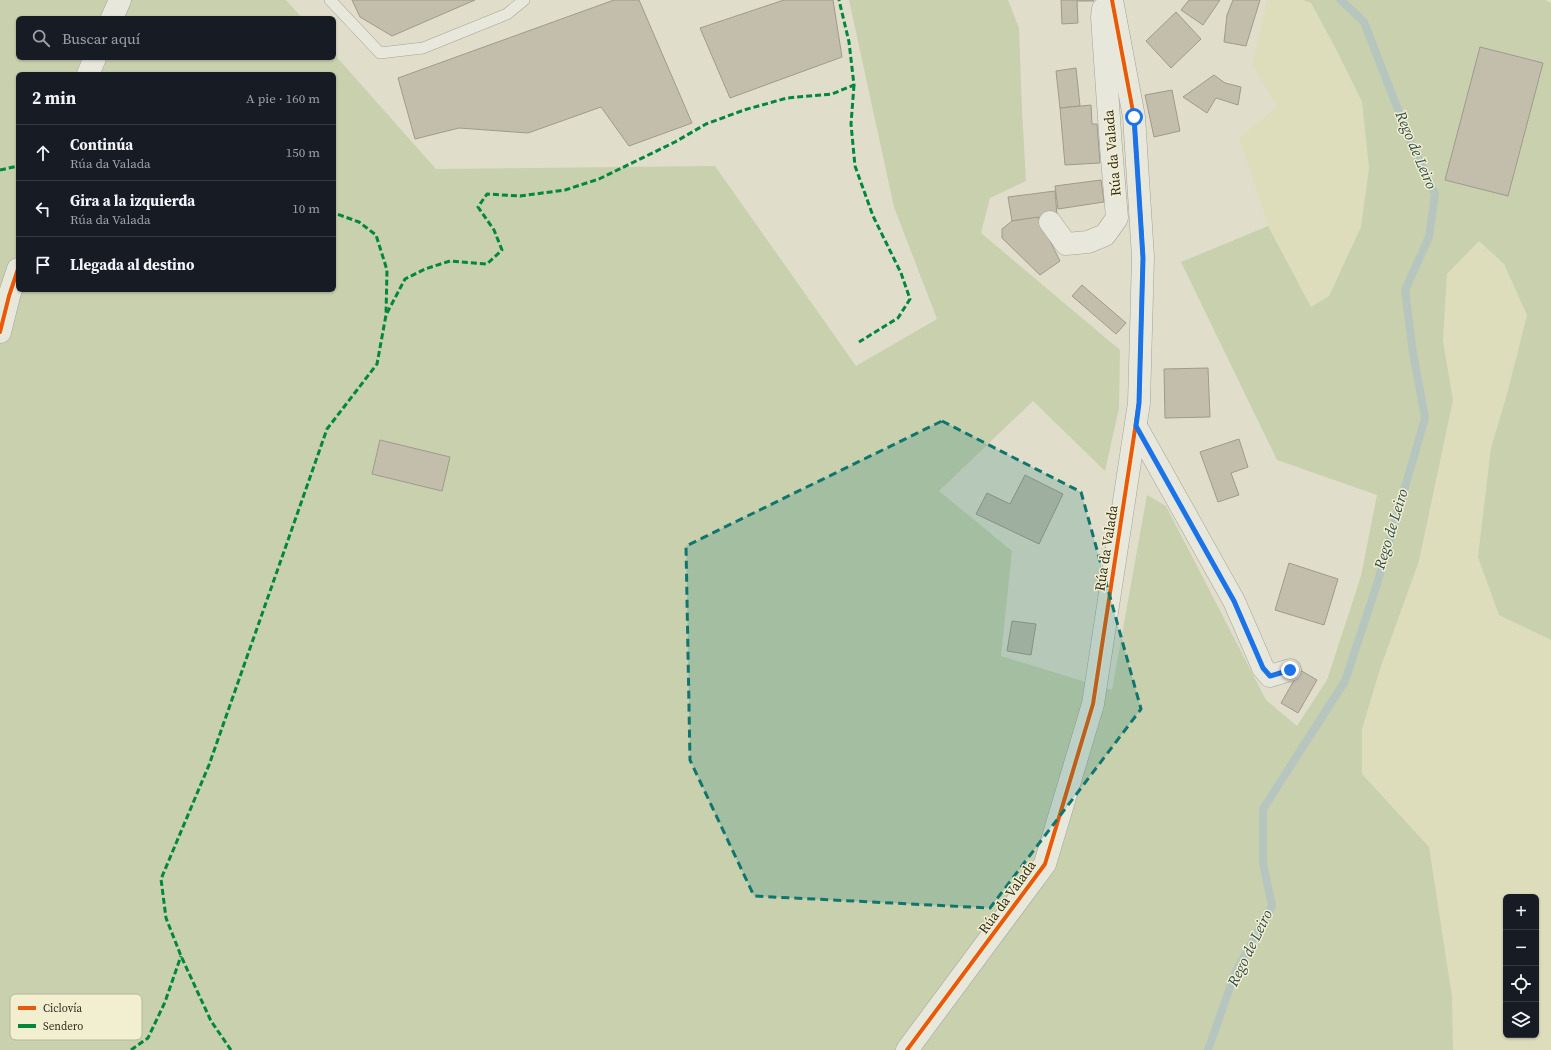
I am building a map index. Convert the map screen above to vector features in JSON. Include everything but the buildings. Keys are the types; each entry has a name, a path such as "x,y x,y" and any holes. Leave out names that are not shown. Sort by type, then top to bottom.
{"street":[{"path":"113,16 120,0"},
{"name":"Rúa da Valada","path":"1050,222 1066,244 1088,242 1105,235 1118,218 1102,17 1104,0"},
{"name":"Rúa da Valada","path":"907,1050 1045,864 1093,704 1139,403 1143,258 1134,117 1112,0"},
{"path":"89,72 93,60"},
{"path":"0,332 16,275"},
{"path":"1136,426 1234,601 1263,668 1270,676 1290,670"}],"lane":[{"path":"330,0 380,53 423,48 508,14 524,0"}],"highlighted area":[{"path":"942,421 1081,492 1141,709 990,908 754,896 690,760 686,546"}],"green space":[{"path":"0,0 286,0 300,16 16,16 16,60 336,60 336,56 436,169 715,166 856,366 937,319 894,207 849,0 1008,0 1019,28 1026,181 990,198 981,233 1120,350 1119,408 1105,471 1033,401 939,491 1012,551 1001,656 1112,690 1147,495 1166,506 1266,700 1297,726 1327,680 1361,576 1377,495 1277,460 1181,262 1268,226 1311,307 1329,296 1361,227 1369,168 1362,102 1311,3 1303,0 1545,0 1551,3 1551,640 1499,615 1478,557 1491,448 1507,394 1527,315 1504,264 1479,241 1447,274 1443,341 1453,400 1419,561 1380,669 1362,729 1362,774 1429,847 1452,997 1453,1050 0,1050"},
{"path":"1267,0 1303,0 1311,3 1362,102 1369,168 1361,227 1329,296 1311,308 1268,226 1239,138 1277,107 1252,64"},
{"path":"1479,240 1504,264 1527,315 1507,394 1491,448 1499,615 1551,640 1551,1050 1453,1050 1452,997 1361,774 1362,729 1380,669 1419,561 1453,401 1443,341 1447,274"}],"waterway":[{"name":"Rego de Leiro","path":"1208,1050 1235,973 1272,906 1263,863 1263,809 1345,681 1377,584 1425,418 1413,353 1405,290 1429,237 1435,194 1409,138 1364,22 1341,0"}],"marked path":[{"path":"387,313 405,279 425,269 450,261 487,264 502,250 494,230 478,207 487,194 520,196 565,190 599,179 675,142 706,124 744,110 787,98 832,94 854,85 849,42 839,0"},
{"path":"854,85 851,124 855,166 873,216 901,273 910,299 898,318 859,342"},
{"path":"0,170 16,166"},
{"path":"231,1050 211,1021 181,956 166,918 161,879 209,765 327,429 377,364 386,315 387,270 376,235 359,222 336,214"},
{"path":"131,1050 148,1038 165,1002 181,956"}],"cycle path":[{"path":"907,1050 1045,864 1093,704 1139,403 1143,257 1134,117 1112,0"},
{"path":"0,332 16,275"}],"route":[{"path":"1134,117 1143,258 1139,403 1136,426 1234,601 1263,668 1270,676 1290,670"}]}
